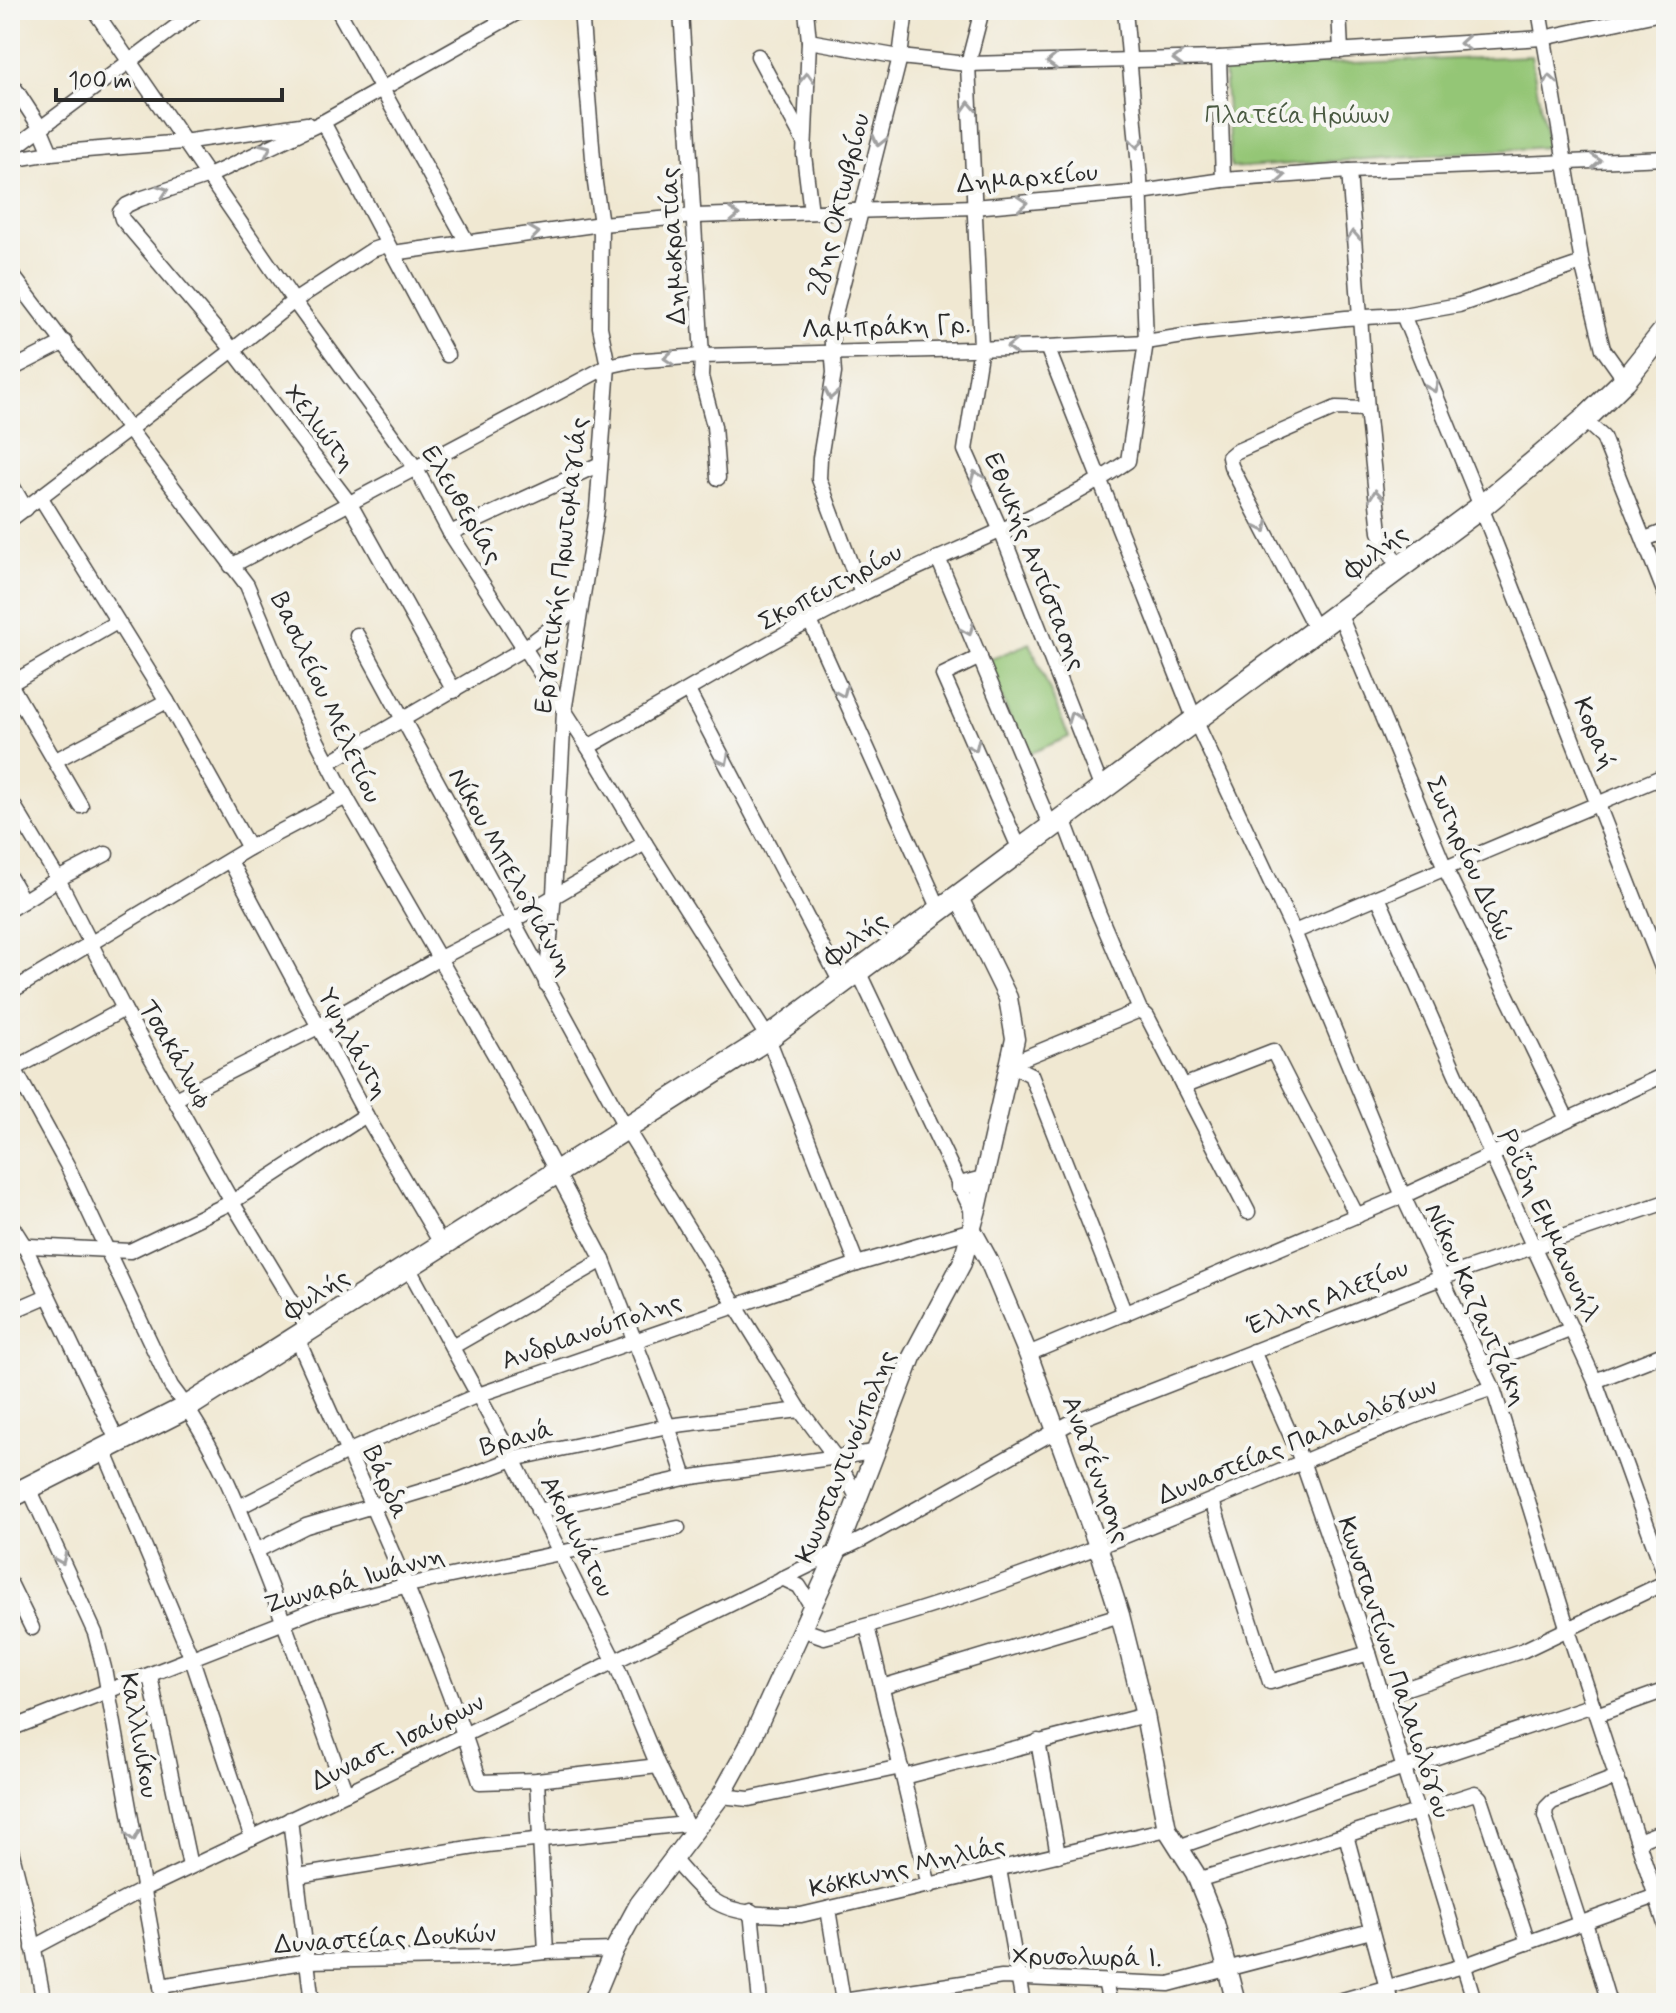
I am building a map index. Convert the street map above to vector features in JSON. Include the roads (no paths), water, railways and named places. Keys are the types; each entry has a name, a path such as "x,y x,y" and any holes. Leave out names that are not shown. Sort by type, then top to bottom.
{"main road":[{"name":"Φυλής","path":"20,1492 187,1407 768,1038 1481,507 1584,420 1625,380 1666,329"}],"street":[{"name":"Ελευθερίας","path":"94,10 294,301 415,467 450,533 588,747 768,1038 857,1264"},
{"path":"10,151 198,10"},
{"path":"338,10 467,242"},
{"path":"209,176 323,122 495,16 522,10"},
{"name":"Εργατικής Πρωτομαγιάς","path":"546,984 564,712 597,509 608,366 600,327 601,224 581,10"},
{"name":"Δημοκρατίας","path":"681,10 695,216 701,377 714,426 718,478"},
{"path":"806,10 809,41 804,142 811,212"},
{"name":"28ης Οκτωβρίου","path":"862,594 819,479 820,458 834,373 831,330 900,57 906,10"},
{"name":"Εθνικής Αντίστασης","path":"982,10 968,64 981,347 965,450 1001,531 1102,789"},
{"name":"Σκοπευτηρίου","path":"588,747 810,621 938,558 1001,531 1099,480 1128,461 1146,342 1141,192 1125,10"},
{"path":"1339,10 1341,51"},
{"path":"1539,10 1582,263 1603,349 1625,380"},
{"path":"809,41 900,57 968,64 1219,58 1543,38 1666,12"},
{"path":"758,56 804,142"},
{"path":"1219,58 1223,180"},
{"path":"10,81 40,127 51,153"},
{"path":"10,160 51,153 183,142 323,122"},
{"path":"323,122 447,355"},
{"name":"Δημαρχείου","path":"10,520 294,301 372,250 695,216 974,207 1141,192 1223,180 1349,171 1666,158"},
{"path":"1349,171 1359,317 1380,532 1398,568"},
{"name":"Χελιώτη","path":"209,176 127,205 120,212 122,219 233,350 350,504 454,691"},
{"name":"Λαμπράκη Γρ.","path":"231,566 608,366 631,361 702,356 1146,342 1202,333 1403,315 1459,305 1582,263"},
{"name":"Βασιλείου Μελετίου","path":"10,272 16,293 65,342 247,585 291,690 328,763 496,1057 603,1260 685,1478"},
{"name":"Κοραή","path":"1403,315 1666,978"},
{"path":"10,370 65,342"},
{"name":"Νίκου Καζαντζάκη","path":"1047,347 1195,720 1294,932 1403,1196 1493,1388 1568,1630 1666,1927"},
{"path":"1316,630 1229,457 1336,408 1367,409"},
{"path":"1584,420 1603,437 1666,596"},
{"path":"450,533 600,464"},
{"path":"10,482 26,509"},
{"path":"41,498 167,701 249,848"},
{"path":"1645,539 1666,531"},
{"path":"938,558 1140,1010 1147,1016 1248,1212"},
{"path":"328,763 523,649 581,605"},
{"name":"Σωτηρίου Διδώ","path":"1339,613 1445,868 1567,1119"},
{"path":"810,621 949,903"},
{"path":"81,806 10,684 117,622"},
{"name":"Νίκου Μπελογιάννη","path":"357,635 626,1128 800,1410 836,1458 857,1497"},
{"path":"980,657 943,675 1020,850"},
{"name":"Αναγέννησης","path":"688,691 849,977 971,1209 972,1230 989,1261 1028,1354 1098,1546 1120,1615 1145,1715 1167,1829 1197,1880 1215,1923 1236,2003"},
{"path":"56,760 167,701"},
{"path":"1294,932 1666,775"},
{"path":"10,992 249,848 346,797"},
{"name":"Τσακάλωφ","path":"10,799 58,879 89,944 303,1334"},
{"path":"175,1099 318,1027 514,920 645,843"},
{"path":"10,878 17,905 106,854"},
{"name":"Υψηλάντη","path":"230,861 366,1115 442,1245"},
{"name":"Ροΐδη Εμμανουήλ","path":"1378,897 1595,1381 1666,1580"},
{"name":"Κωνσταντινούπολης","path":"592,2003 614,1950 639,1904 673,1859 690,1827 721,1796 748,1747 837,1552 912,1357 962,1263 1015,1039 1008,998 949,903"},
{"path":"124,1009 12,1065 67,1165 171,1386 187,1407 224,1472 346,1793"},
{"path":"1009,1064 1140,1010"},
{"path":"1183,1086 1273,1051 1357,1216"},
{"path":"1009,1064 1031,1075 1125,1314"},
{"path":"1028,1354 1403,1196 1666,1074"},
{"path":"17,1245 130,1251 232,1202 366,1115"},
{"path":"960,1186 983,1180"},
{"name":"Έλλης Αλεξίου","path":"837,1552 947,1494 1055,1431 1127,1399 1441,1278 1666,1202"},
{"path":"10,1223 17,1245 47,1296 111,1446 192,1659 252,1838"},
{"name":"Ανδριανούπολης","path":"239,1507 347,1452 478,1395 857,1264 972,1230"},
{"path":"452,1347 603,1260"},
{"name":"Ακομινάτου","path":"408,1267 513,1459 615,1662 658,1766 690,1827"},
{"path":"10,1312 47,1296"},
{"path":"1483,1364 1572,1329"},
{"name":"Βάρδα","path":"303,1334 347,1452 408,1585 466,1734 480,1782 537,1780"},
{"name":"Κωνσταντίνου Παλαιολόγου","path":"1253,1351 1302,1461 1369,1653 1475,2003"},
{"path":"1595,1381 1666,1353"},
{"name":"Δυναστείας Παλαιολόγων","path":"801,1629 824,1637 1001,1584 1212,1501 1434,1408 1493,1388"},
{"name":"Βρανά","path":"256,1551 306,1526 459,1480 513,1459 668,1426 800,1410"},
{"path":"538,1511 685,1478 874,1452"},
{"name":"Καλλινίκου","path":"20,1492 95,1633 164,2003"},
{"path":"1212,1501 1270,1682 1369,1653"},
{"name":"Ζωναρά Ιωάννη","path":"10,1729 320,1608 408,1585 678,1528"},
{"name":"Δυναστ. Ισαύρων","path":"33,1948 190,1866 346,1793 837,1552"},
{"path":"782,1578 799,1586 811,1605"},
{"path":"1382,1696 1524,1650 1666,1580"},
{"path":"10,1583 32,1628"},
{"path":"882,1687 1120,1615"},
{"path":"867,1626 929,1886"},
{"path":"150,1676 190,1866"},
{"path":"1178,1847 1404,1768 1666,1690"},
{"path":"721,1796 749,1799 902,1772 1145,1715"},
{"path":"1038,1741 1058,1855"},
{"path":"546,1952 537,1780 658,1766"},
{"path":"1609,2003 1545,1816 1546,1808 1552,1802 1617,1777"},
{"path":"1197,1880 1475,1793 1480,1798 1528,1943"},
{"path":"290,1819 312,2003"},
{"path":"298,1876 487,1845 690,1827"},
{"name":"Κόκκινης Μηλιάς","path":"673,1859 713,1900 723,1906 801,1915 1167,1829"},
{"path":"1638,1841 1666,1830"},
{"path":"1346,1835 1391,2003"},
{"path":"10,1846 44,2003"},
{"path":"999,1869 1023,2003"},
{"path":"1332,2003 1463,1966 1656,1896"},
{"name":"Χρυσολωρά Ι.","path":"828,1909 843,2001 1018,1976 1169,1984 1371,1931"},
{"path":"751,1911 760,2003"},
{"name":"Δυναστείας Δουκών","path":"161,1986 308,1961 495,1957 614,1950"},
{"path":"1105,1982 1110,2003"}],"park label":[{"name":"Πλατεία Ηρώων","path":"1297,114"}]}
